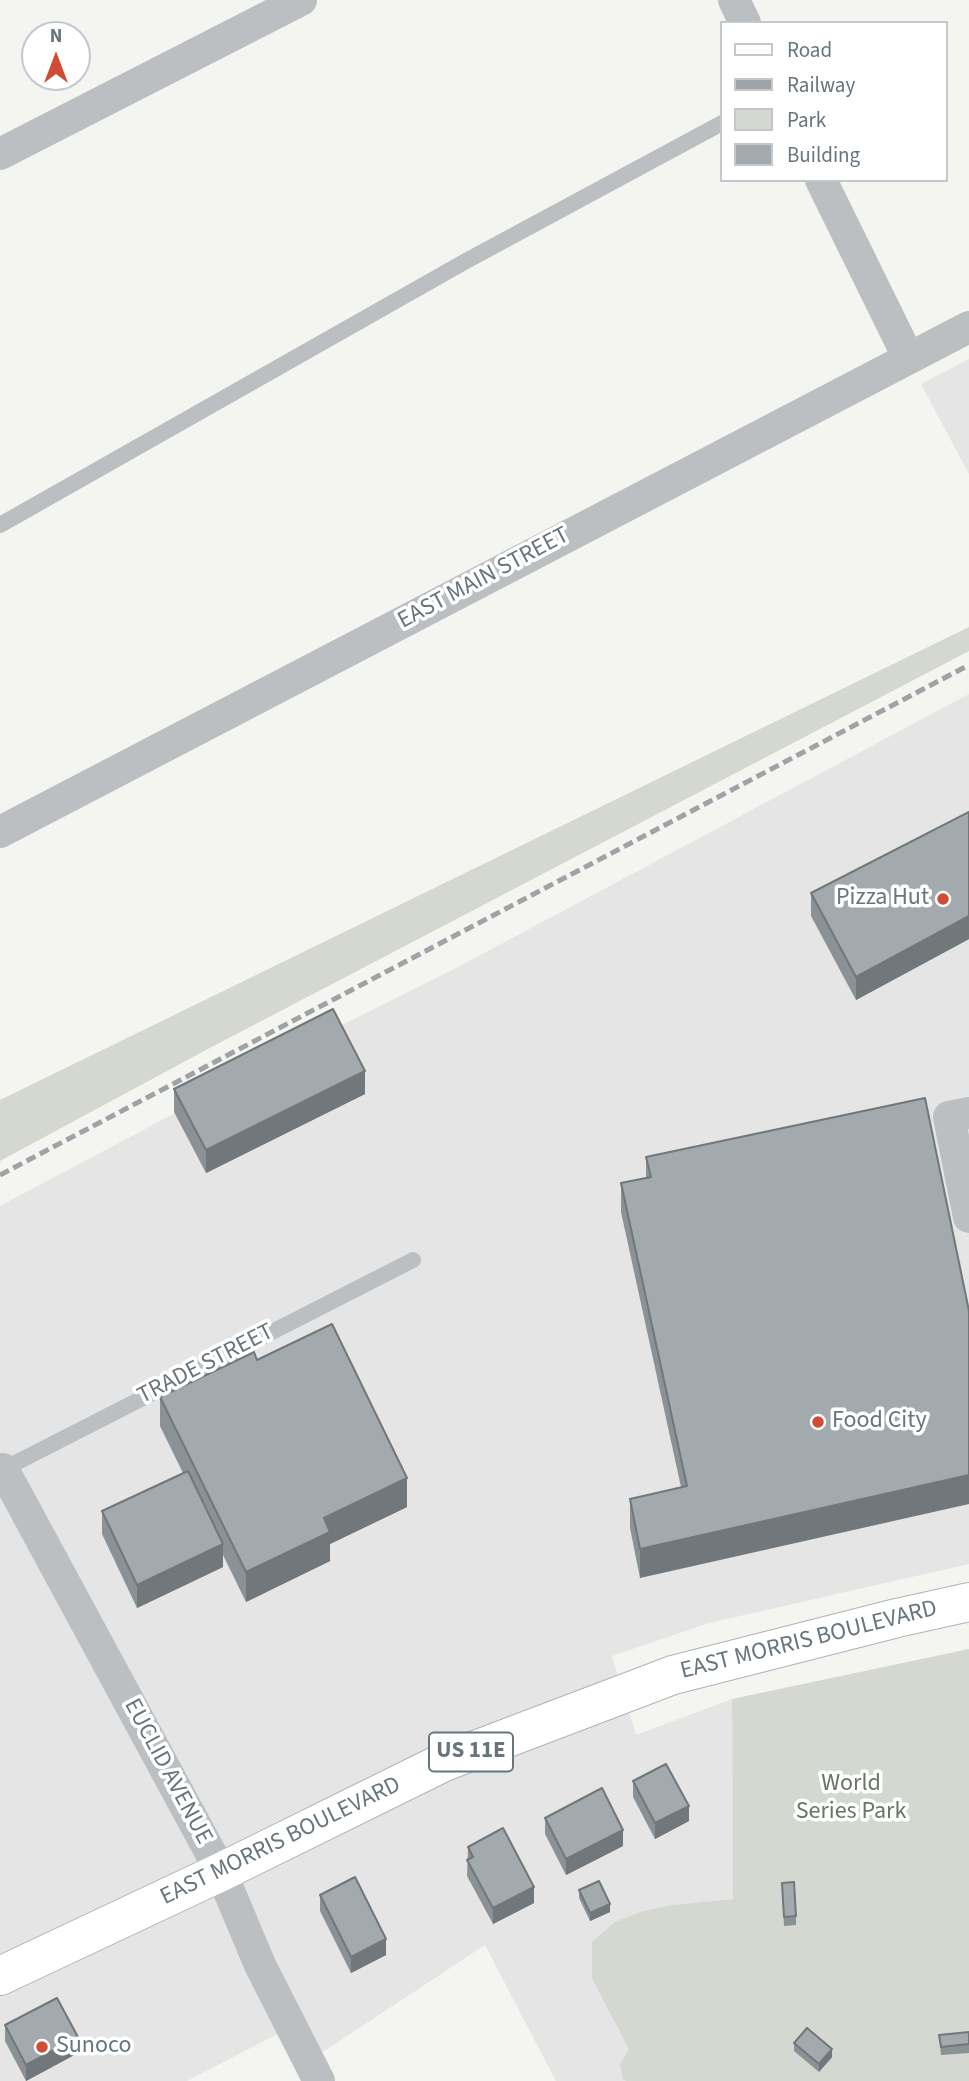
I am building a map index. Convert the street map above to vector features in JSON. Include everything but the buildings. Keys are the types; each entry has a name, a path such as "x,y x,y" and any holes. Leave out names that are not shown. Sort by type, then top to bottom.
{"main road":[{"name":"EAST MORRIS BOULEVARD","path":"0,1976 221,1872 444,1762 673,1675 969,1602"}],"street":[{"path":"0,155 301,0"},
{"path":"734,0 744,21"},
{"path":"822,182 908,357"},
{"name":"EAST MAIN STREET","path":"0,832 969,327"},
{"path":"969,1113 949,1117 969,1217"},
{"name":"EUCLID AVENUE","path":"1,1470 221,1872 260,1965 319,2081"}],"lane":[{"path":"0,525 454,268 720,124"},
{"name":"TRADE STREET","path":"1,1470 413,1260"}],"shaded area":[{"path":"969,359 969,474 921,384"},
{"path":"969,694 969,1564 709,1623 612,1656 636,1735 732,1699 733,1899 642,1911 614,2022 629,2050 623,2079 626,2081 556,2081 485,1945 309,2061 291,2027 187,2081 0,2081 0,1206 324,1034 458,967"}],"green space":[{"path":"969,627 969,651 206,1050 0,1161 0,1100"},
{"name":"World Series Park","path":"969,1649 969,2081 623,2079 620,2064 629,2050 592,1978 592,1942 615,1922 643,1911 672,1905 733,1899 732,1699"}],"railway":[{"path":"0,1175 969,665"}],"place":[{"name":"Pizza Hut","path":"943,899"},
{"name":"Food City","path":"818,1422"},
{"name":"Sunoco","path":"42,2047"}]}
